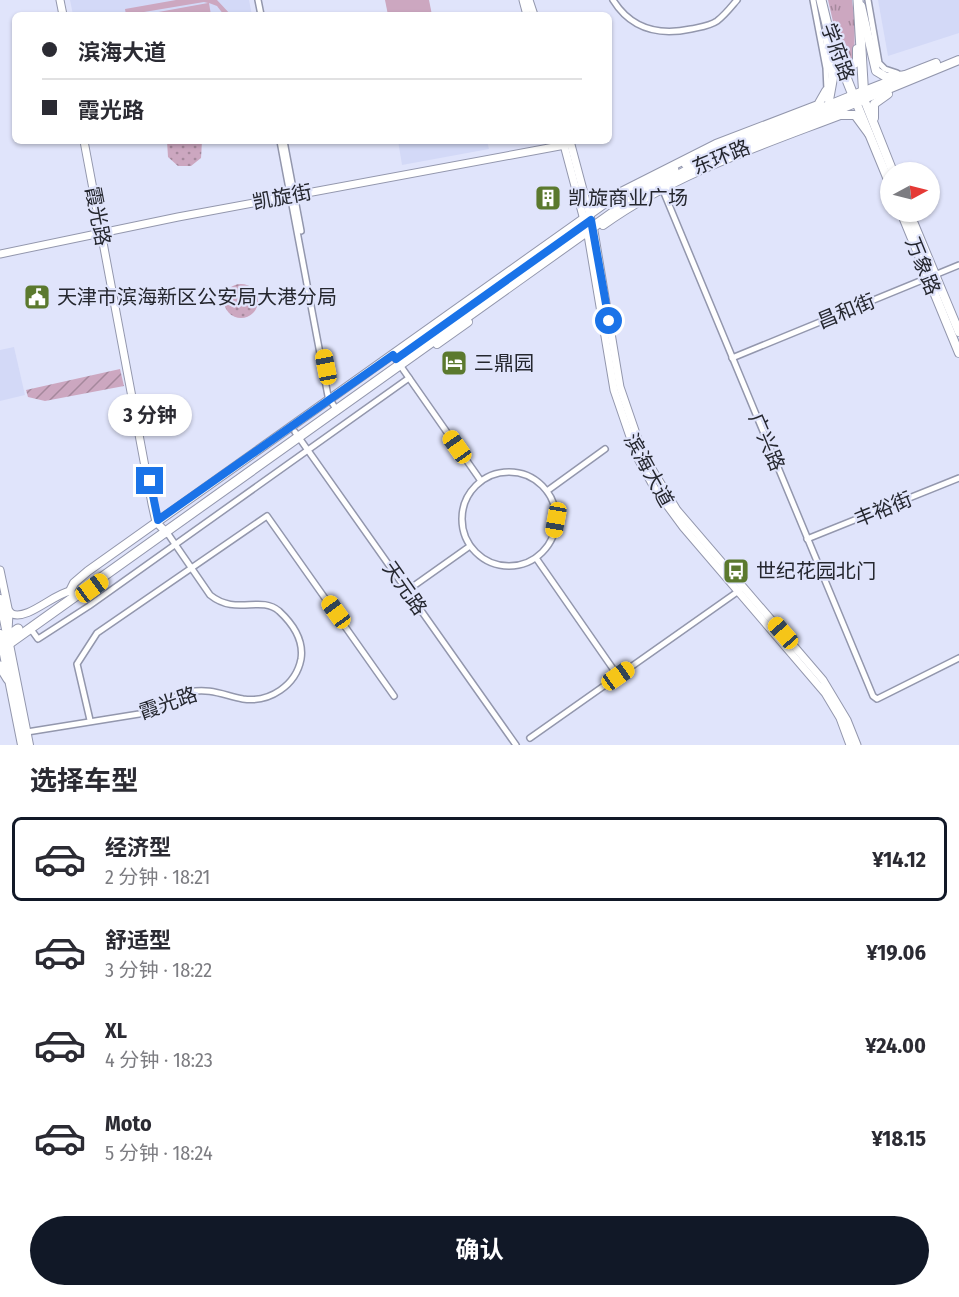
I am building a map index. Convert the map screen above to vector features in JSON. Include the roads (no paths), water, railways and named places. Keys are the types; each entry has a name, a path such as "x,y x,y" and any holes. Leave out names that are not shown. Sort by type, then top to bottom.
{"highway":[{"name":"学府路","path":"821,0 826,23 859,97"},
{"name":"学府路","path":"858,0 860,14 859,97"},
{"name":"东环路","path":"2,641 75,591 161,527 297,436 335,405 650,182 687,163 822,108 859,97"},
{"name":"东环路","path":"589,225 690,169 859,97"},
{"name":"东环路","path":"2,641 30,628 75,591"},
{"path":"0,666 8,679"}],"main road":[{"path":"858,0 876,71 886,77 909,77 959,60"},
{"path":"826,23 842,57 848,65 854,66 860,14"},
{"path":"822,108 830,97 833,84 826,23"},
{"path":"882,162 859,97 959,54"},
{"path":"873,134 873,106 909,77"},
{"path":"589,225 621,192 678,162 818,105 826,91"},
{"path":"662,186 840,115 855,116 873,134 888,162"},
{"name":"霞光路","path":"86,144 161,527"},
{"name":"凯旋街","path":"0,252 554,144"},
{"name":"滨海大道","path":"566,144 589,225 611,374 618,406 632,446 661,498 830,689 847,720 856,745"},
{"name":"万象路","path":"906,222 959,332"},
{"name":"万象路","path":"913,222 959,353"},
{"path":"161,527 335,405"},
{"path":"0,570 9,613 2,641 29,745"},
{"name":"滨海大道","path":"741,589 825,693 840,718 850,745"},
{"path":"0,599 9,613 15,616 26,615 53,597 75,591"},
{"path":"0,599 2,641 22,745"}],"street":[{"path":"613,0 634,24 648,30 674,33 709,25 718,20 737,0"},
{"path":"813,0 826,68 826,91"},
{"path":"868,0 878,58 882,67 909,77"},
{"path":"283,144 335,405"},
{"name":"广兴路","path":"662,186 875,698 959,658"},
{"name":"昌和街","path":"732,358 959,264"},
{"path":"397,361 481,481"},
{"path":"30,628 38,639 175,545 409,378"},
{"name":"天元路","path":"297,436 516,745"},
{"path":"547,491 604,449"},
{"path":"504,472 521,473 536,480 547,491 554,505 555,527 547,548 536,558 523,565 500,566 480,557 470,546 463,531 461,515 465,499 481,481 504,472"},
{"name":"丰裕街","path":"807,539 959,478"},
{"path":"90,720 77,664 97,633 267,516 394,696"},
{"name":"霞光路","path":"27,732 90,720 139,714 153,710 170,699 207,690 243,699 272,696 287,686 299,671 302,654 298,633 277,609 258,604 235,607 220,603 210,595 161,527"},
{"path":"415,585 470,546"},
{"path":"536,558 618,676"},
{"path":"530,738 741,589"}],"place":[{"name":"凯旋商业广场","path":"548,198"},
{"name":"天津市滨海新区公安局大港分局","path":"37,297"},
{"name":"三鼎园","path":"454,363"},
{"name":"世纪花园北门","path":"736,571"}]}
